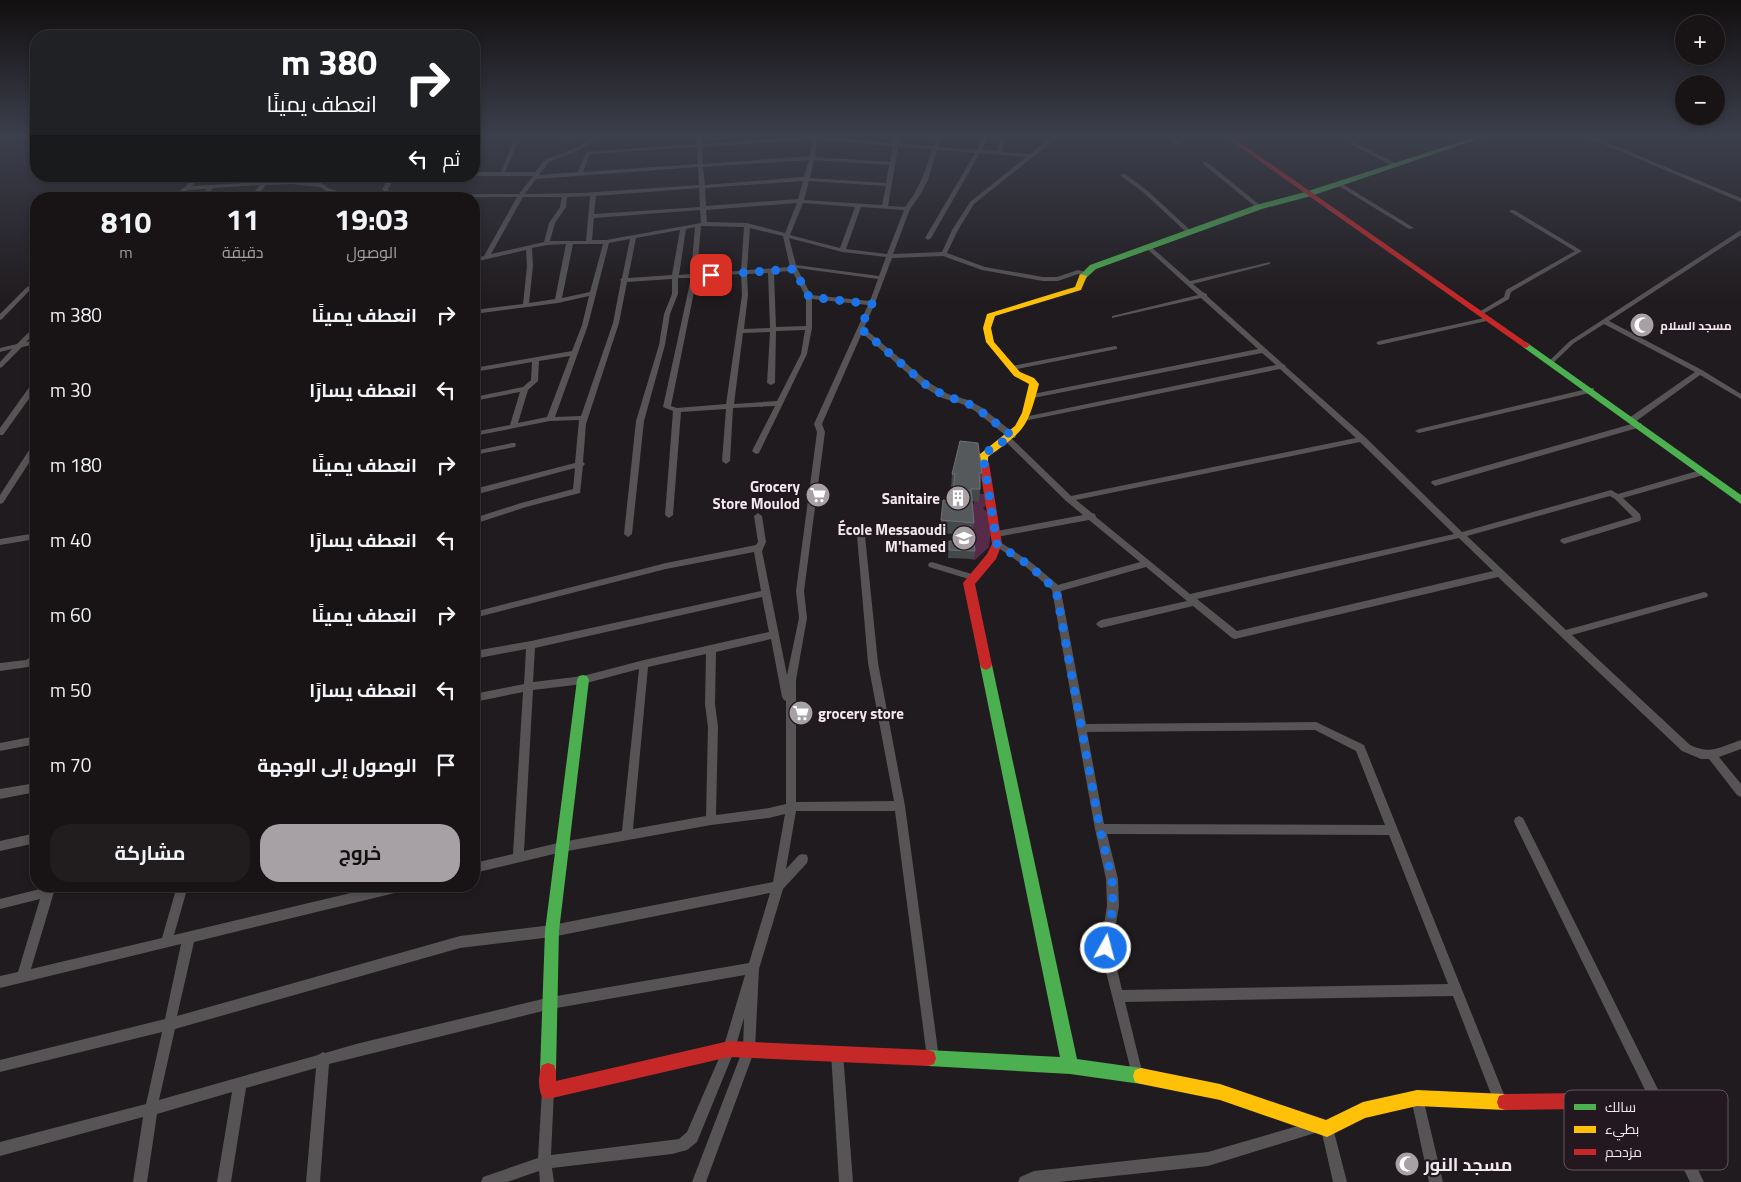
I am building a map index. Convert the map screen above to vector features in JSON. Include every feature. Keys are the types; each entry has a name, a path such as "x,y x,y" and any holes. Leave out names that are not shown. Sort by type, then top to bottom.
{"street":[{"path":"486,257 524,191"},
{"path":"480,194 593,194 632,191"},
{"path":"702,191 704,208 694,276 667,407 677,410 780,403"},
{"path":"756,451 804,354 809,328 809,297 794,267 786,237 803,191"},
{"path":"885,207 888,191"},
{"path":"488,1182 544,1162 682,1145 692,1137 728,1049 778,886 791,809 791,680 803,618 800,591 821,432 818,424 872,304 907,209 920,191"},
{"path":"928,238 955,191"},
{"path":"944,254 955,230 972,203 987,191"},
{"path":"1145,191 1188,231"},
{"path":"1240,191 1259,207"},
{"path":"1304,191 1591,390 1741,500"},
{"path":"1070,1066 969,583 972,577 995,553 997,539 983,456 996,444 1010,438 1021,428 1033,396 1034,384 1031,380 1017,374 990,342 987,328 991,314 1078,288 1084,273 1093,267 1188,231 1259,207 1317,191"},
{"path":"1351,191 1411,228"},
{"path":"1720,191 1741,200"},
{"path":"547,243 552,223 563,207 565,194"},
{"path":"589,241 593,194"},
{"path":"592,216 801,201 907,209"},
{"path":"842,250 859,205"},
{"path":"1379,344 1485,316 1507,298 1508,291 1580,250 1512,212"},
{"path":"480,258 547,243 606,242 701,225 748,226 842,250 891,256 944,254 984,269 1027,277 1058,279 1078,272 1084,273"},
{"path":"726,460 730,405 742,331 748,226"},
{"path":"628,534 640,421 662,345 668,314 676,294 675,278 683,229"},
{"path":"1551,362 1572,342 1741,232"},
{"path":"480,519 524,504 577,491 584,418 616,323 623,280 633,238"},
{"path":"558,301 570,242"},
{"path":"550,419 585,325 606,242"},
{"path":"1147,246 1205,295 1362,439 1500,573 1686,748 1699,755 1713,756 1741,744"},
{"path":"526,304 530,266 529,247"},
{"path":"1191,283 1268,263"},
{"path":"623,280 771,271 794,267 881,278"},
{"path":"771,271 773,329 771,383"},
{"path":"0,318 29,288"},
{"path":"480,311 558,301 594,293"},
{"path":"1114,317 1205,295"},
{"path":"809,297 872,304"},
{"path":"1604,321 1700,372 1741,397"},
{"path":"742,331 809,328"},
{"path":"860,328 925,384 945,396 965,402 978,409 1010,438 1069,499 1238,636 1500,573"},
{"path":"0,366 30,334"},
{"path":"0,350 30,343"},
{"path":"1012,368 1115,348"},
{"path":"1033,396 1264,350"},
{"path":"480,369 573,354"},
{"path":"480,399 525,389 534,381 536,360"},
{"path":"1024,419 1283,366"},
{"path":"1435,483 1635,423 1700,372"},
{"path":"513,426 525,389"},
{"path":"1419,431 1591,390"},
{"path":"0,432 30,392"},
{"path":"669,515 677,410"},
{"path":"480,433 550,419 584,418"},
{"path":"1069,499 1362,439"},
{"path":"480,452 512,445"},
{"path":"0,501 30,455"},
{"path":"480,490 581,464"},
{"path":"1617,497 1704,472"},
{"path":"1101,624 1193,599 1461,535 1611,493 1637,516 1637,519 1564,541"},
{"path":"758,516 762,542 759,549 766,593 790,710"},
{"path":"997,539 1092,516"},
{"path":"862,536 873,663 900,806 933,1058"},
{"path":"0,542 30,537"},
{"path":"997,539 1056,590 1100,829 1112,879 1113,906 1106,948 1137,1075"},
{"path":"480,613 666,566 759,549"},
{"path":"1056,590 1147,563"},
{"path":"932,565 972,577"},
{"path":"480,654 531,645 766,593"},
{"path":"1564,634 1704,595"},
{"path":"480,697 527,687 584,680 644,664 774,635"},
{"path":"518,856 531,645"},
{"path":"711,649 710,704 713,727 711,820"},
{"path":"0,667 30,662"},
{"path":"626,835 644,664"},
{"path":"547,1182 544,1162 548,1090 552,931 584,680"},
{"path":"1081,728 1316,726 1360,748 1455,990 1502,1102"},
{"path":"0,747 30,741"},
{"path":"1713,756 1741,792"},
{"path":"0,794 30,789"},
{"path":"480,866 562,847 711,820 791,809 799,806 900,806"},
{"path":"1519,821 1651,1090"},
{"path":"1100,829 1392,830"},
{"path":"0,846 30,839"},
{"path":"0,1066 171,1024 460,942 552,931 778,886 803,859"},
{"path":"0,904 40,892"},
{"path":"23,976 49,892"},
{"path":"166,942 181,892"},
{"path":"0,982 377,892"},
{"path":"140,1182 151,1109 189,936"},
{"path":"0,1150 151,1109 323,1058 551,1003 753,968"},
{"path":"699,1182 749,1049 753,968"},
{"path":"1119,996 1455,990"},
{"path":"548,1090 728,1049 837,1052 1070,1066 1137,1075 1220,1092 1322,1127"},
{"path":"837,1052 846,1182"},
{"path":"313,1182 323,1058"},
{"path":"224,1182 240,1083"},
{"path":"1025,1182 1034,1178 1208,1159 1322,1127 1364,1110 1417,1098 1502,1102 1564,1101"},
{"path":"1417,1098 1436,1182"},
{"path":"1322,1127 1340,1182"},
{"path":"1691,1170 1697,1182"}],"shaded area":[{"path":"974,494 984,494 987,505 983,508 988,513 991,530 989,547 975,560 969,559 965,505 974,504"}],"building":[{"path":"960,441 978,443 982,473 979,473 980,489 971,489 974,523 941,520 943,500 952,501 955,474 952,474"},
{"path":"949,541 974,542 975,551 949,550"}],"traffic: fast":[{"path":"1083,276 1093,267 1259,207 1317,191"},
{"path":"1526,345 1741,500"},
{"path":"986,665 1070,1066"},
{"path":"548,1071 552,931 583,680"},
{"path":"928,1058 1070,1066 1141,1076"}],"traffic: slow":[{"path":"984,463 983,456 1019,428 1026,413 1034,384 1031,380 1017,374 990,342 987,328 991,314 1071,291 1078,288 1083,276"},
{"path":"1141,1076 1220,1092 1327,1129 1363,1110 1417,1098 1505,1102"}],"traffic: jam":[{"path":"1306,191 1526,345"},
{"path":"984,463 997,544 992,556 969,583 986,665"},
{"path":"548,1071 548,1091 729,1049 928,1058"},
{"path":"1505,1102 1564,1101"}],"place":[{"name":"مسجد السلام","path":"1642,325"},
{"name":"Grocery Store Moulod","path":"818,495"},
{"name":"Sanitaire","path":"958,498"},
{"name":"École Messaoudi M'hamed","path":"964,538"},
{"name":"grocery store","path":"801,713"},
{"name":"مسجد النور","path":"1407,1164"}],"route":[{"path":"711,275 794,269 809,297 872,304 860,328 925,384 945,396 965,402 978,409 989,420 1012,436 1008,440 996,444 983,456 997,534 997,544 1029,565 1056,590 1100,829 1112,879 1113,906 1106,948"}]}
